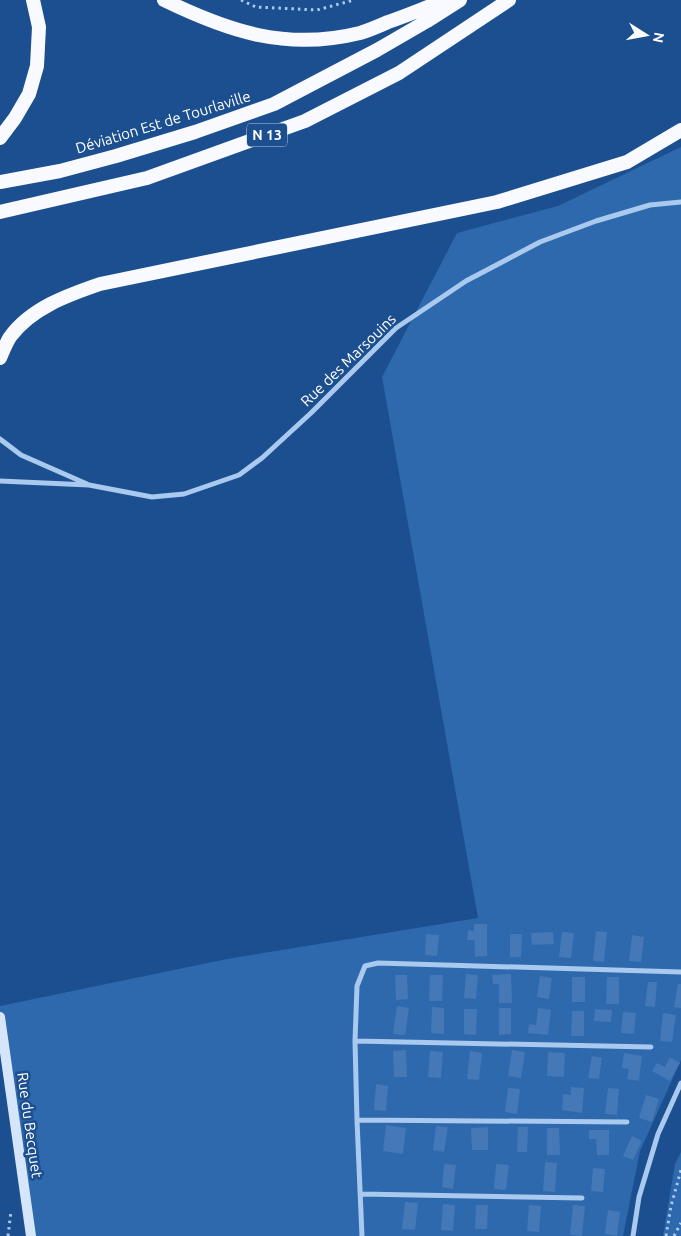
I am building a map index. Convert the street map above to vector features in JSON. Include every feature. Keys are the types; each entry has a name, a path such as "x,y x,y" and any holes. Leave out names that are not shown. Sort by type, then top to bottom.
{"highway":[{"path":"0,138 15,118 29,94 37,66 39,27 33,0"},
{"path":"164,0 193,14 259,36 283,40 315,40 362,32 446,0"},
{"name":"Déviation Est de Tourlaville","path":"0,182 60,171 116,156 195,132 274,104 378,50 460,0"},
{"name":"N 13","path":"0,212 147,178 305,121 399,73 509,0"},
{"path":"0,358 10,337 24,322 64,297 100,284 497,202 627,162 681,130"}],"main road":[{"name":"Rue du Becquet","path":"0,1017 31,1236"}],"street":[{"name":"Rue des Marsouins","path":"0,481 90,485 152,497 184,494 239,475 262,458 311,413 396,328 466,281 540,242 596,221 650,205 681,202"},
{"name":"Rue des Marsouins","path":"0,439 21,455 90,485"},
{"path":"362,1236 356,1041 357,986 365,966 378,963 681,972"},
{"path":"356,1041 651,1047"},
{"path":"633,1236 639,1197 658,1134 681,1083"},
{"path":"357,1120 627,1122"},
{"path":"360,1194 582,1198"}],"path":[{"path":"241,0 256,7 316,10 354,0"},
{"path":"666,1236 671,1206 681,1170"},
{"path":"674,1236 681,1222"}],"shaded area":[{"path":"681,147 681,1060 640,1151 623,1236 31,1236 0,1006 227,959 478,918 382,377 457,233 558,206"},
{"path":"681,1152 681,1236 663,1236 675,1164"}],"building":[{"path":"474,924 487,924 487,956 475,957 474,933 474,940 467,940 468,930 474,931"},
{"path":"596,931 607,932 604,962 593,961"},
{"path":"553,932 554,944 532,945 531,933"},
{"path":"562,932 574,933 571,958 559,957"},
{"path":"426,934 439,935 437,956 425,955"},
{"path":"510,934 522,934 521,957 510,957"},
{"path":"632,935 644,937 641,962 629,961"},
{"path":"466,974 478,975 476,999 464,998"},
{"path":"511,974 512,1003 499,1003 499,984 493,984 492,975"},
{"path":"395,975 407,975 408,999 396,1000"},
{"path":"430,975 443,975 442,1001 429,1001"},
{"path":"540,976 552,978 549,999 537,997"},
{"path":"572,977 585,977 585,1002 572,1002"},
{"path":"607,977 619,977 619,1004 606,1004"},
{"path":"648,982 657,982 655,1007 645,1006"},
{"path":"678,984 681,984 681,1008 674,1007"},
{"path":"397,1006 409,1008 405,1035 393,1034"},
{"path":"432,1007 444,1008 444,1034 431,1033"},
{"path":"499,1008 511,1008 511,1034 499,1035"},
{"path":"538,1008 551,1010 548,1035 528,1033 529,1024 536,1025"},
{"path":"464,1009 477,1009 476,1035 464,1034"},
{"path":"595,1009 612,1010 611,1022 594,1021"},
{"path":"572,1011 584,1011 584,1036 571,1036"},
{"path":"623,1012 636,1013 634,1034 621,1033"},
{"path":"663,1013 676,1015 672,1042 660,1041"},
{"path":"406,1050 407,1077 394,1077 393,1051"},
{"path":"512,1050 525,1052 521,1078 508,1076"},
{"path":"430,1051 443,1052 441,1078 428,1077"},
{"path":"470,1051 482,1053 479,1080 467,1079"},
{"path":"548,1052 565,1053 564,1077 547,1076"},
{"path":"624,1053 642,1056 639,1081 627,1079 629,1069 622,1068"},
{"path":"592,1056 602,1058 599,1079 588,1078"},
{"path":"670,1057 680,1063 670,1081 652,1071 657,1063 665,1067"},
{"path":"376,1084 388,1086 386,1111 374,1110"},
{"path":"571,1087 584,1088 582,1113 562,1110 563,1094 571,1095"},
{"path":"508,1088 520,1089 517,1114 505,1112"},
{"path":"608,1088 619,1089 617,1115 605,1114"},
{"path":"646,1095 659,1099 652,1122 639,1118"},
{"path":"386,1125 406,1128 403,1154 383,1151"},
{"path":"436,1126 448,1127 444,1152 433,1150"},
{"path":"488,1127 488,1150 472,1150 471,1128"},
{"path":"518,1127 528,1127 527,1152 517,1152"},
{"path":"547,1128 559,1128 560,1155 547,1155"},
{"path":"589,1130 609,1130 609,1155 597,1155 596,1139 589,1139"},
{"path":"632,1136 642,1141 633,1160 623,1156"},
{"path":"545,1162 557,1163 555,1192 543,1191"},
{"path":"444,1164 456,1165 453,1189 442,1187"},
{"path":"496,1164 509,1165 506,1190 494,1189"},
{"path":"593,1168 605,1169 603,1192 591,1191"},
{"path":"405,1202 418,1203 415,1230 402,1229"},
{"path":"443,1204 455,1205 453,1231 441,1230"},
{"path":"476,1205 488,1205 487,1229 475,1229"},
{"path":"529,1205 541,1206 539,1232 527,1231"},
{"path":"573,1205 585,1206 582,1236 570,1235"},
{"path":"608,1210 620,1212 617,1236 605,1234"}]}
